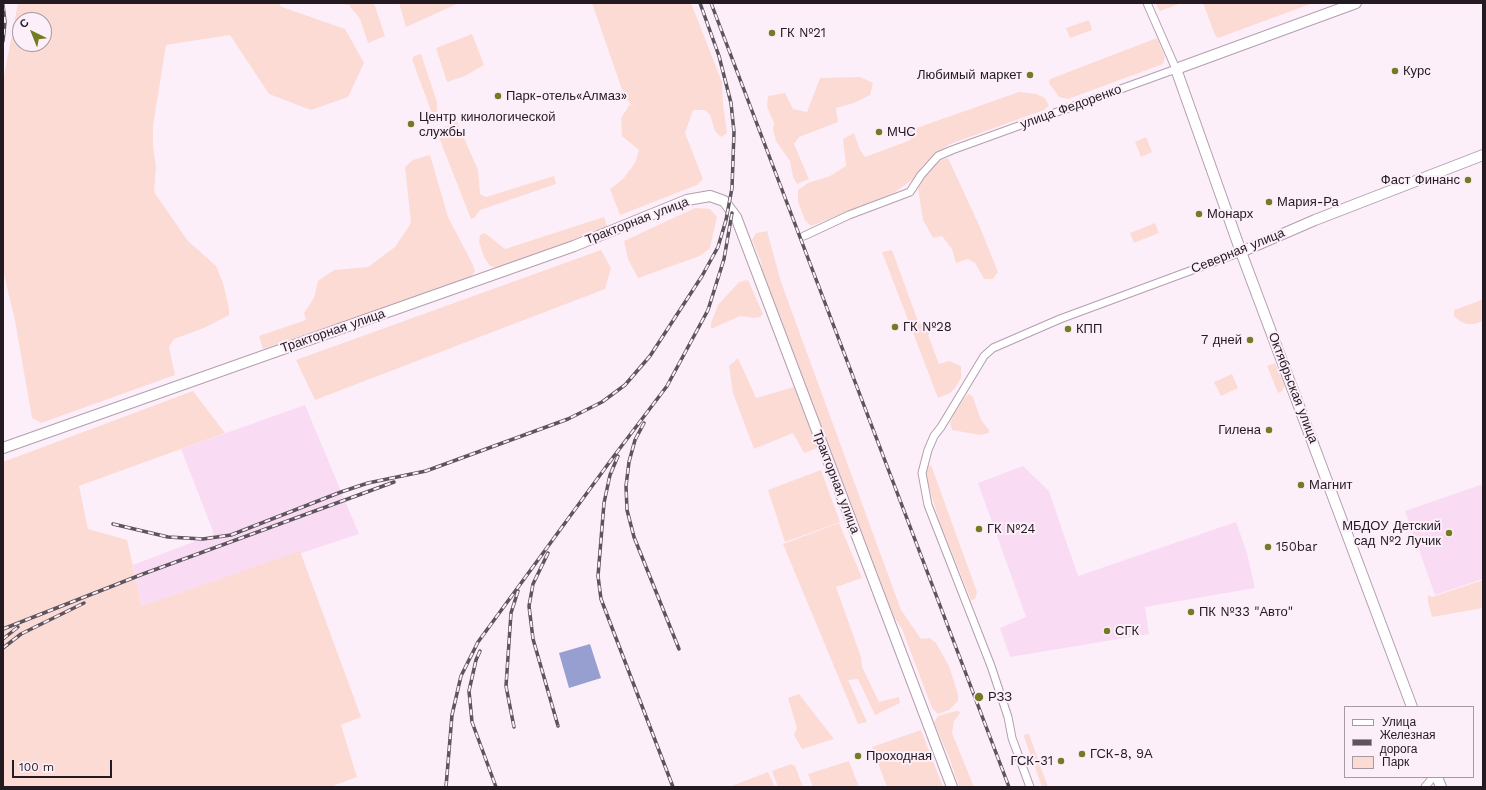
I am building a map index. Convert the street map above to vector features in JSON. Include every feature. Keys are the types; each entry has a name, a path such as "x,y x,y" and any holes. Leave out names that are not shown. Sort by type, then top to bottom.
{"main road":[{"name":"улица Федоренко","path":"1176,69 1356,3"},
{"name":"Октябрьская улица","path":"1176,69 1241,252 1412,706"},
{"name":"Северная улица","path":"1241,252 1315,220 1483,155"},
{"name":"Тракторная улица","path":"3,448 574,246 687,200 710,196 724,201 736,217 952,787"}],"street":[{"path":"1147,3 1176,69"},
{"name":"улица Федоренко","path":"804,236 849,215 910,192 921,175 938,156 1176,69"},
{"name":"Северная улица","path":"1030,787 1012,738 1008,717 991,666 930,512 922,466 934,436 942,427 984,356 993,348 1060,319 1241,252"},
{"path":"1425,787 1432,778"}],"shaded area":[{"path":"305,405 359,534 142,606 133,565 214,534 181,449"},
{"name":"СГК","path":"1023,466 1049,491 1078,576 1236,522 1247,553 1255,588 1145,607 1149,634 1010,657 1000,628 1026,617 978,483"},
{"path":"1483,484 1483,579 1435,595 1405,511"}],"green space":[{"path":"18,3 278,3 282,7 345,29 364,63 348,97 311,110 269,94 230,35 166,45 153,126 153,146 156,167 154,192 188,241 216,266 223,283 229,308 229,315 204,328 174,339 169,347 175,375 41,423 32,418 15,321 3,270 3,81 12,34 12,52 52,52 52,12 16,12"},
{"path":"336,3 374,3 385,36 368,43 360,19 349,5"},
{"path":"399,3 459,3 406,27"},
{"path":"592,3 691,3 722,82 727,133 721,137 715,131 710,115 705,110 693,110 685,133 703,179 697,185 620,215 610,189 623,179 635,163 639,150 622,136 621,118 630,104 637,110 625,98"},
{"path":"1155,3 1182,3 1160,11"},
{"path":"1203,3 1313,3 1218,38 1215,35"},
{"path":"1089,20 1092,30 1070,38 1066,28"},
{"path":"472,34 484,65 465,76 447,82 436,48"},
{"path":"1157,38 1165,57 1163,64 1068,99 1059,97 1049,83 1050,79"},
{"path":"421,54 437,102 437,112 435,113 431,111 412,59 414,56"},
{"path":"860,77 873,83 870,95 854,103 836,108 838,122 799,137 794,144 809,179 797,184 793,177 790,161 776,141 773,129 774,123 767,107 768,96 785,93 793,109 807,112 820,78"},
{"path":"1019,92 1036,94 1045,98 1049,106 1044,110 950,144 934,155 922,166 915,178 892,194 811,226 805,220 798,202 798,190 808,183 830,176 846,166 843,139 854,133 860,150 865,157 911,140 908,131"},
{"path":"457,122 478,170 480,194 486,197 554,176 556,184 480,210 474,218 471,219 436,130"},
{"path":"1146,137 1152,152 1141,157 1135,142"},
{"path":"430,155 448,217 473,265 475,271 471,277 263,349 259,336 306,320 304,313 314,298 318,281 334,270 368,267 395,247 411,223 405,167 413,160"},
{"path":"948,158 979,225 998,272 993,279 984,279 975,263 968,259 956,263 952,249 942,236 933,238 923,220 918,188 926,175 939,161"},
{"path":"695,208 710,209 717,217 710,248 700,256 638,278 628,259 624,241"},
{"path":"604,217 608,229 498,268 490,266 484,257 479,242 480,235 485,233 505,249"},
{"path":"1155,223 1159,233 1134,243 1130,233"},
{"path":"767,231 781,282 901,610 921,639 930,638 936,643 949,666 958,694 958,701 949,710 938,714 932,708 902,629 894,617 752,240 756,233"},
{"path":"601,250 611,268 605,289 315,400 296,360"},
{"path":"892,250 919,324 928,324 931,332 928,335 939,364 949,361 961,366 961,378 955,388 950,393 938,398 882,252"},
{"path":"748,280 763,314 760,317 754,318 740,316 711,329 711,323 718,305 739,282"},
{"path":"1482,300 1483,321 1475,324 1467,324 1461,322 1454,316 1454,310"},
{"path":"738,358 756,398 794,387 817,448 804,453 793,433 754,449 733,393 729,366"},
{"path":"1275,363 1285,386 1282,391 1278,393 1267,366"},
{"path":"1232,374 1238,388 1221,396 1214,382"},
{"path":"193,391 225,433 79,486 88,529 127,540 142,606 300,551 361,717 341,725 357,777 330,787 3,787 3,462"},
{"path":"969,394 973,397 981,420 989,430 989,433 980,435 952,430 950,423 954,414 965,397"},
{"path":"931,465 977,592 975,599 971,600 940,523 926,478 927,467"},
{"path":"821,470 840,522 785,542 768,490"},
{"path":"839,523 862,578 836,587 861,657 862,667 879,702 899,697 900,703 875,715 858,679 848,680 867,722 858,724 783,544"},
{"path":"1483,580 1483,608 1432,617 1428,602 1428,595 1432,597"},
{"path":"799,694 834,739 802,749 794,735 797,728 788,698"},
{"path":"956,711 961,712 954,721 952,733 974,787 959,787 950,760 934,722 938,716"},
{"path":"921,730 943,787 887,787 872,747"},
{"path":"1025,734 1029,734 1048,787 1042,787 1024,737"},
{"path":"849,761 859,787 813,787 808,774"},
{"path":"791,764 795,766 803,787 778,787 772,771"},
{"path":"768,772 775,787 729,787"}],"water":[{"path":"590,644 601,678 569,688 559,653"}],"railway":[{"path":"113,524 168,537 203,539 231,535 341,492 368,483 426,471 568,419 602,402 625,385 650,356 702,276 718,247 726,220 732,188 734,132 731,103 719,56 700,3"},
{"path":"711,3 1009,787"},
{"path":"3,5 5,22 3,41"},
{"path":"446,787 452,715 461,676 478,642 667,386 708,310 724,259 732,213"},
{"path":"644,423 635,440 629,462 626,486 627,510 634,537 679,649"},
{"path":"618,456 610,475 604,503 598,576 601,599 673,787"},
{"path":"3,629 143,574 394,482"},
{"path":"548,553 533,584 529,606 533,639 558,726"},
{"path":"514,727 506,686 511,613 518,591"},
{"path":"3,648 21,634 84,603"},
{"path":"3,639 18,627"},
{"path":"480,651 476,660 469,691 472,722 496,787"}],"place":[{"name":"ГК №21","path":"772,33"},
{"name":"Курс","path":"1395,71"},
{"name":"Любимый маркет","path":"1030,75"},
{"name":"Парк-отель«Алмаз»","path":"498,96"},
{"name":"Центр кинологической службы","path":"411,124"},
{"name":"МЧС","path":"879,132"},
{"name":"Фаст Финанс","path":"1468,180"},
{"name":"Мария-Ра","path":"1269,202"},
{"name":"Монарх","path":"1199,214"},
{"name":"ГК №28","path":"895,327"},
{"name":"КПП","path":"1068,329"},
{"name":"7 дней","path":"1250,340"},
{"name":"Гилена","path":"1269,430"},
{"name":"Магнит","path":"1301,485"},
{"name":"ГК №24","path":"979,529"},
{"name":"МБДОУ Детский сад №2 Лучик","path":"1449,533"},
{"name":"150bar","path":"1268,547"},
{"name":"ПК №33 \"Авто\"","path":"1191,612"},
{"name":"СГК","path":"1107,631"},
{"name":"РЗЗ","path":"979,697"},
{"name":"ГСК-8, 9А","path":"1082,754"},
{"name":"Проходная","path":"858,756"},
{"name":"ГСК-31","path":"1061,761"}]}
